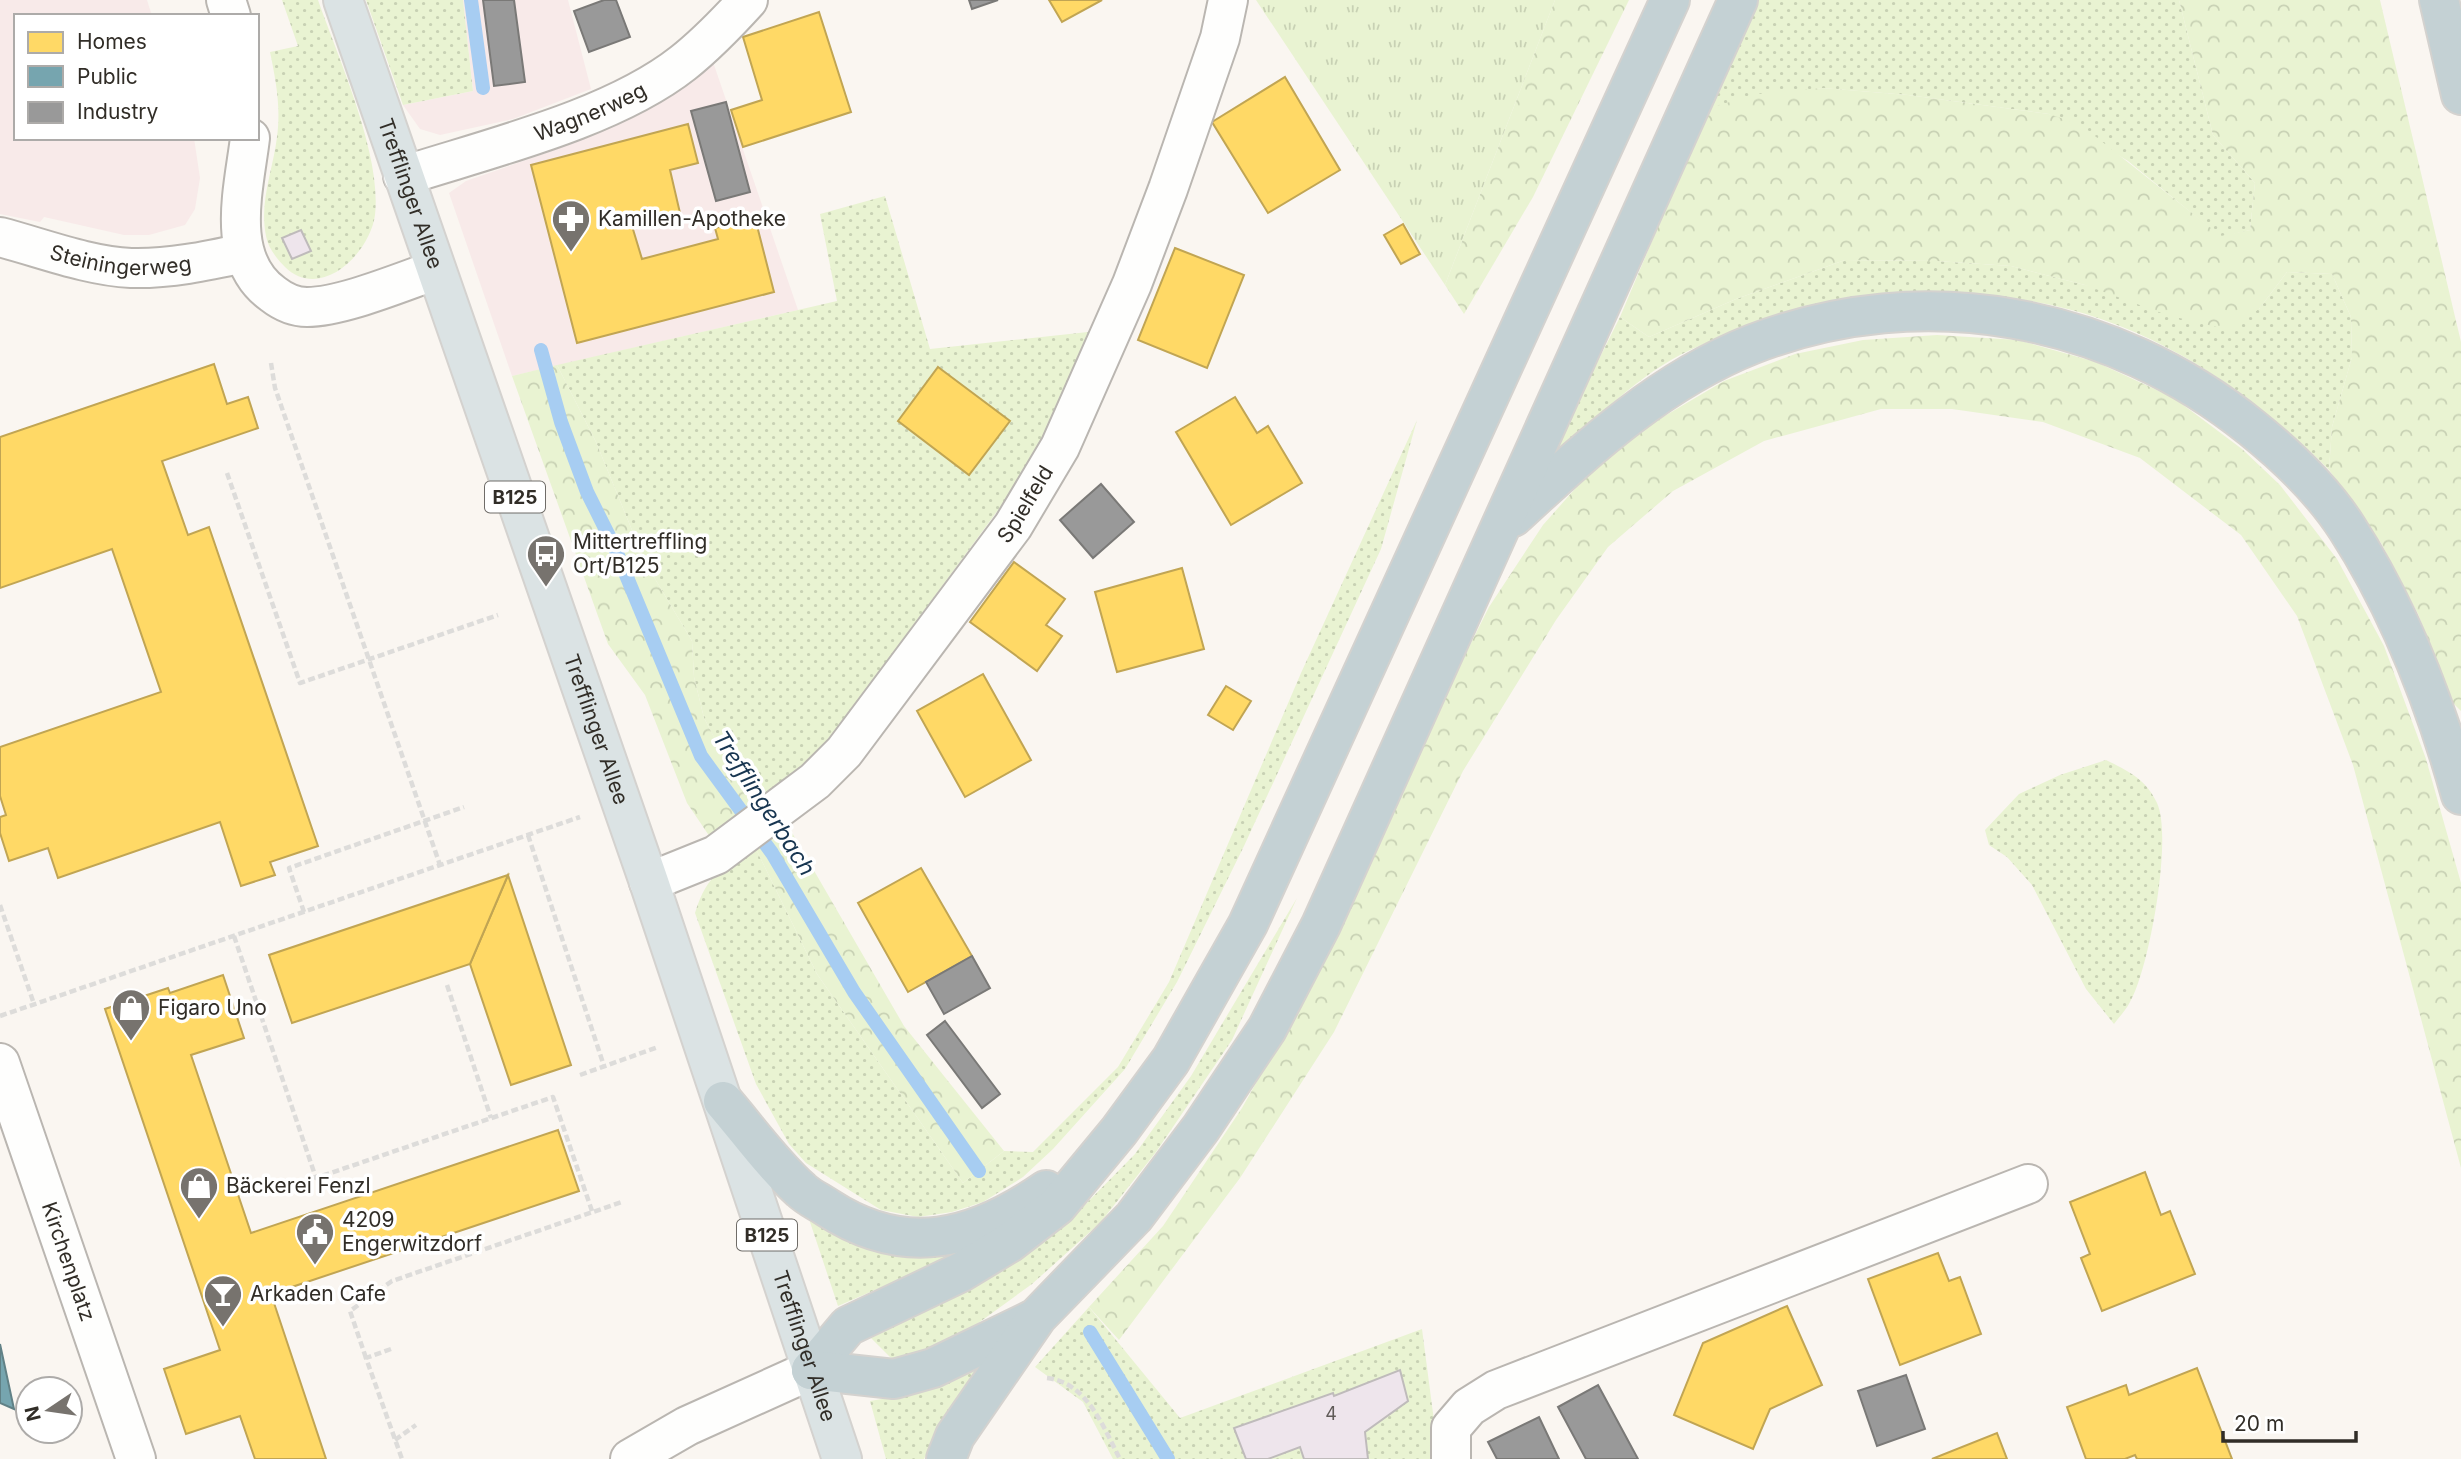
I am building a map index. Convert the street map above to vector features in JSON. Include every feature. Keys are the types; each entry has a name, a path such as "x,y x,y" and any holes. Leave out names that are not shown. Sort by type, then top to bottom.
{"highway":[{"path":"811,1370 848,1326 961,1272 1009,1243 1057,1206 1119,1131 1171,1060 1248,925 1670,0"},
{"path":"946,1459 955,1436 1037,1317 1134,1217 1201,1128 1267,1029 1321,925 1738,0"},
{"path":"2439,0 2461,95"},
{"path":"1503,526 1631,413 1686,378 1753,345 1824,324 1903,311 1983,313 2060,327 2134,354 2212,396 2291,460 2346,526 2391,604 2440,719 2461,795"},
{"path":"723,1101 801,1191 844,1218 882,1235 916,1239 951,1236 989,1222 1031,1200 1100,1153"},
{"path":"811,1370 894,1379 933,1368 978,1349 1037,1317"}],"main road":[{"name":"Trefflinger Allee","path":"342,0 649,882 842,1459"}],"street":[{"name":"Wagnerweg","path":"403,176 548,129 622,99 682,64 748,0"},
{"name":"Spielfeld","path":"649,882 716,855 816,781 844,752 1013,526 1060,447 1132,284 1213,60 1228,0"},
{"path":"250,140 241,228 244,253 253,274 284,302 306,307 327,304 436,271"},
{"name":"Steiningerweg","path":"0,237 86,260 129,268 161,267 244,253"},
{"name":"Kirchenplatz","path":"0,1063 135,1459"},
{"path":"1451,1459 1451,1429 1469,1407 1496,1390 2028,1184"},
{"path":"630,1459 687,1426 811,1370"}],"path":[{"path":"271,363 275,388 440,865"},
{"path":"227,472 300,683 498,615"},
{"path":"304,912 289,868 464,807"},
{"path":"0,1016 580,817"},
{"path":"528,835 604,1066"},
{"path":"0,905 34,1004"},
{"path":"234,936 316,1178 553,1097 592,1212"},
{"path":"447,985 491,1118"},
{"path":"580,1075 658,1047"},
{"path":"402,1459 350,1311 392,1281 622,1202"},
{"path":"366,1357 391,1349"},
{"path":"1042,1378 1072,1385 1094,1408 1120,1459"},
{"path":"395,1440 416,1425"}],"shaded area":[{"path":"0,0 147,0 151,14 14,14 14,140 194,140 200,178 195,209 185,225 149,235 124,235 44,217 40,222 0,214"},
{"path":"463,0 568,0 591,89 513,119 440,135 420,129 403,105 473,91"},
{"path":"712,59 798,310 512,376 449,193 466,181 552,151 620,122 669,95"}],"green space":[{"path":"282,0 318,0 357,106 372,164 375,215 364,244 342,268 328,276 314,279 299,276 285,267 269,245 264,223 265,198 278,126 277,94 270,52 298,46"},
{"path":"366,0 463,0 473,91 403,105"},
{"path":"1256,0 1555,0 1445,285"},
{"path":"1555,0 1629,0 1533,197 1464,314 1445,285"},
{"path":"1757,0 2179,0 2213,135 2255,183 2250,230 2221,237 2128,161 2049,114 1908,95 1822,88 1708,108"},
{"path":"2179,0 2380,0 2461,342 2461,711 2452,702 2418,614 2381,543 2329,470 2332,427 2352,357 2351,317 2332,274 2287,272 2259,309 2229,330 2167,315 2085,285 2011,266 1937,261 1845,260 1736,299 1649,337 1620,317 1708,108 1759,94 1823,88 1908,95 2049,114 2081,125 2221,236 2250,230 2255,183 2213,135"},
{"path":"885,196 930,349 1088,332 1062,403 1018,483 814,760 766,802 734,775 704,718 694,677 692,641 645,562 596,442 557,365 837,301 820,214"},
{"path":"1845,260 1937,261 2011,266 2085,285 2259,309 2287,272 2332,274 2351,317 2352,357 2332,427 2329,470 2246,398 2202,368 2156,342 2108,321 2057,306 2003,297 1947,295 1910,298 1783,322 1742,331 1701,345 1662,365 1644,378 1546,465 1620,317 1649,337 1736,299"},
{"path":"1937,335 2018,340 2096,362 2174,398 2242,449 2280,485 2337,559 2384,646 2426,759 2461,883 2461,1168 2353,765 2297,616 2241,535 2140,458 2043,422 1952,409 1881,409 1764,441 1673,491 1608,547 1556,620 1463,771 1334,1032 1240,1178 1119,1340 1089,1307 1163,1226 1242,1108 1303,999 1439,707 1489,607 1543,525 1589,473 1646,427 1724,381 1795,354 1863,340"},
{"path":"557,365 596,442 645,562 692,641 694,677 704,718 734,775 766,802 712,840 687,803 645,695 608,644 512,376"},
{"path":"1417,420 1381,549 1244,846 1177,982 1125,1069 1053,1149 1023,1177 983,1202 952,1212 918,1217 881,1210 806,1163 789,1144 756,1084 695,913 711,880 725,867 756,849 817,974 963,1183 1004,1151 1033,1152 1118,1067 1169,982 1301,673"},
{"path":"2106,760 2136,777 2153,795 2161,820 2162,844 2157,903 2144,962 2130,1002 2114,1024 2086,989 2032,885 2007,857 1989,845 1985,830 2019,794 2060,775"},
{"path":"787,824 904,1026 1004,1151 963,1183 817,974 756,849"},
{"path":"1297,898 1232,1040 1156,1152 1100,1223 1032,1284 970,1329 921,1354 892,1359 871,1338 928,1309 1075,1215 1135,1154 1191,1076"},
{"path":"807,1213 963,1252 838,1306"},
{"path":"1089,1307 1180,1418 1422,1329 1439,1459 1113,1459 1083,1402 1035,1367"},
{"path":"984,1365 945,1416 924,1459 886,1459 870,1401 911,1394"}],"building: Homes":[{"path":"1049,0 1102,0 1062,22"},
{"path":"819,12 851,112 743,147 731,110 762,100 743,37"},
{"path":"1285,77 1340,170 1268,213 1212,122"},
{"path":"688,124 698,163 670,170 680,213 632,226 642,259 718,239 715,228 755,218 774,292 577,343 531,165"},
{"path":"1403,224 1420,254 1401,264 1384,235"},
{"path":"1175,248 1244,275 1207,368 1138,340"},
{"path":"214,364 227,404 248,397 258,428 162,461 188,535 209,527 318,846 270,862 275,875 241,886 220,822 58,878 48,848 9,861 0,833 0,817 6,815 0,796 0,747 161,692 112,549 0,588 0,437"},
{"path":"938,367 1010,421 969,475 898,421"},
{"path":"1235,397 1257,433 1268,426 1302,483 1231,525 1176,432"},
{"path":"1014,562 1065,599 1046,625 1062,636 1037,671 970,622"},
{"path":"1182,568 1204,649 1117,672 1095,592"},
{"path":"983,674 1031,760 965,797 917,711"},
{"path":"1226,686 1251,701 1233,730 1208,715"},
{"path":"921,868 972,956 908,992 858,903"},
{"path":"508,875 571,1065 511,1085 470,964"},
{"path":"508,875 470,964 292,1023 269,955"},
{"path":"223,975 244,1038 191,1055 251,1233 558,1130 579,1191 271,1294 326,1459 255,1459 240,1416 186,1434 164,1369 220,1350 105,1009 168,988 170,993"},
{"path":"2145,1172 2161,1215 2170,1211 2195,1274 2102,1311 2081,1258 2090,1254 2070,1202"},
{"path":"1938,1253 1949,1281 1960,1277 1981,1334 1900,1365 1868,1279"},
{"path":"1787,1306 1822,1385 1770,1409 1753,1449 1674,1415 1703,1343"},
{"path":"2197,1368 2232,1459 2137,1459 2135,1455 2125,1459 2086,1459 2067,1407 2126,1385 2129,1395"},
{"path":"1997,1433 2007,1459 1932,1459"}],"building: Public":[{"path":"0,1344 14,1409 0,1403"}],"building: Industry":[{"path":"483,0 514,0 525,82 494,86"},
{"path":"604,0 616,0 630,37 589,52 574,11"},
{"path":"969,0 998,0 972,9"},
{"path":"726,102 750,192 716,201 691,111"},
{"path":"1101,484 1134,522 1093,558 1060,520"},
{"path":"972,956 990,988 944,1014 926,982"},
{"path":"945,1021 1000,1094 982,1108 927,1035"},
{"path":"1906,1375 1925,1429 1877,1446 1858,1391"},
{"path":"1598,1385 1638,1459 1586,1459 1558,1407"},
{"path":"1539,1417 1559,1459 1497,1459 1488,1442"}],"building: Other":[{"path":"301,230 311,251 292,259 282,238"},
{"path":"1400,1370 1408,1401 1365,1432 1368,1459 1304,1459 1300,1447 1268,1459 1246,1459 1234,1428 1333,1393 1334,1396"}],"waterway":[{"name":"Trefflingerbach","path":"471,0 483,88"},
{"name":"Trefflingerbach","path":"541,350 561,422 587,492 614,546 701,756 772,853 854,992 979,1171"},
{"name":"Trefflingerbach","path":"1090,1332 1168,1459"}],"place":[{"name":"Kamillen-Apotheke","path":"571,253"},
{"name":"Mittertreffling Ort/B125","path":"546,588"},
{"name":"Figaro Uno","path":"131,1042"},
{"name":"Bäckerei Fenzl","path":"199,1220"},
{"name":"4209 Engerwitzdorf","path":"315,1266"},
{"name":"Arkaden Cafe","path":"223,1328"}]}
